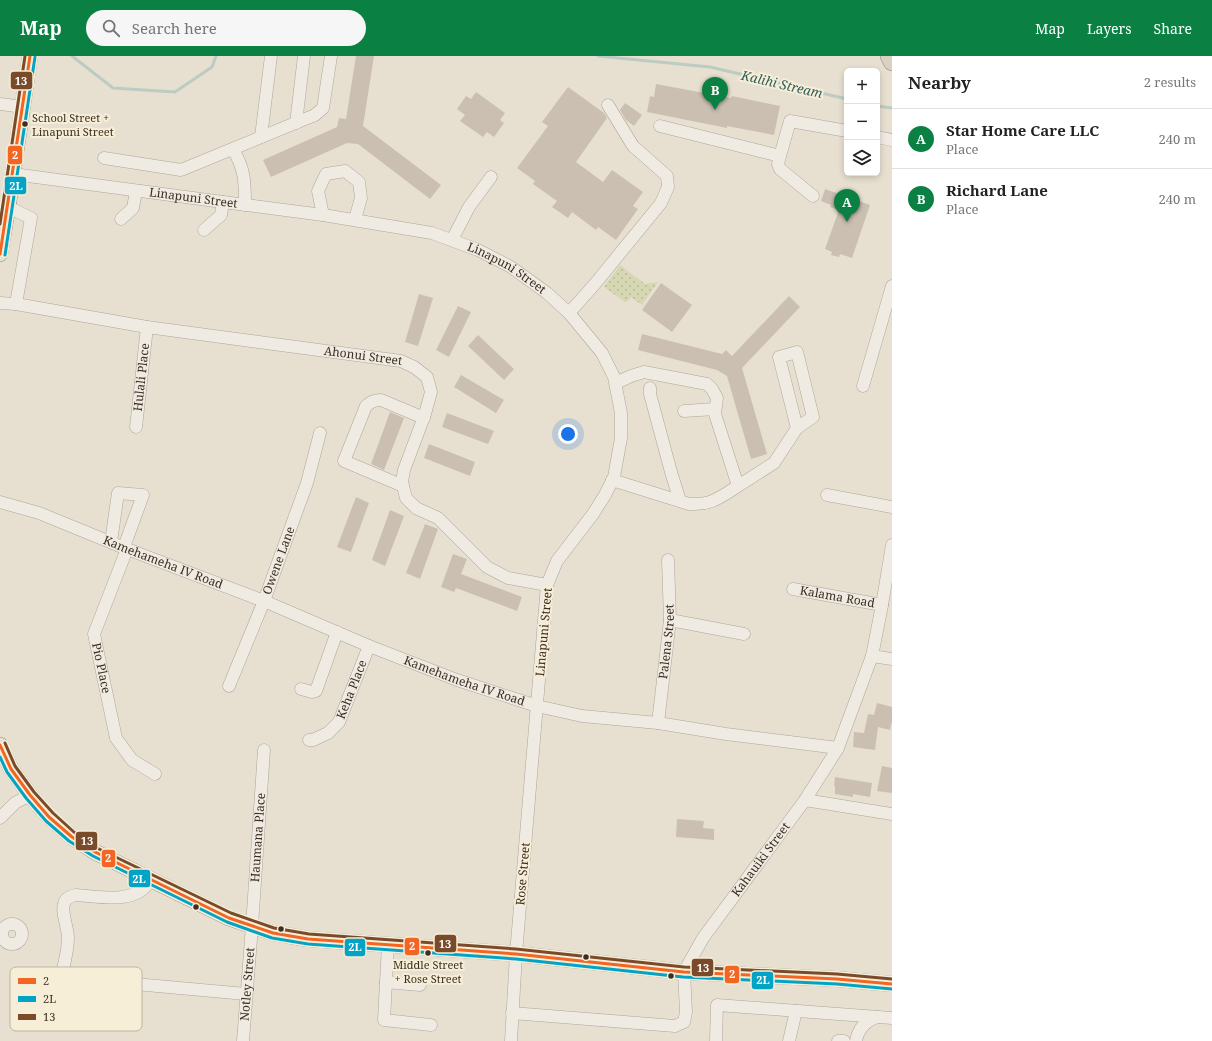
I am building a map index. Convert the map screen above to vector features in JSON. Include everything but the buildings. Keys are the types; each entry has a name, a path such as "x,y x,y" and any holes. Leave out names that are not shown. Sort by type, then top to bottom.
{"highway":[{"path":"889,56 892,62"}],"main road":[{"path":"0,254 4,207 13,174 30,56"},
{"path":"0,745 11,769 30,795 48,817 72,837 95,852 229,918 273,933 308,939 516,954 684,972 837,979 892,984"}],"street":[{"path":"261,137 271,56"},
{"path":"296,123 304,56"},
{"path":"104,158 181,170 315,115 323,108 331,56"},
{"path":"0,104 23,107"},
{"path":"569,313 594,285 661,202 668,187 667,176 633,146 608,105"},
{"path":"813,196 780,169 778,164 790,121 844,130"},
{"path":"660,126 780,156"},
{"path":"880,138 892,140"},
{"path":"233,149 239,159 245,179 245,205"},
{"path":"322,215 318,191 326,174 346,171 359,182 361,198 355,219"},
{"name":"Linapuni Street","path":"13,174 355,219 432,232 478,250 511,267 547,293 569,313 602,353 616,383 621,413 621,438 612,480 605,495 593,514 557,561 547,585 537,706"},
{"path":"452,240 469,207 491,177"},
{"path":"120,219 134,208 136,191"},
{"path":"204,230 221,215 222,202"},
{"path":"4,207 30,218 16,304"},
{"path":"863,386 892,286"},
{"name":"Ahonui Street","path":"0,303 16,304 147,327 401,361 414,367 428,377 431,392 424,418 404,470 402,482 403,486"},
{"name":"Hulali Place","path":"136,427 147,327"},
{"path":"612,480 689,504 702,504 708,503 726,494 774,463 797,428 813,417 797,352 779,357 797,428"},
{"path":"616,383 644,372 707,384 717,398 715,414 738,486"},
{"path":"650,388 652,401 680,501"},
{"path":"424,418 381,400 371,402 366,406 344,461 403,486 406,498 416,508 438,518 487,567 508,578 547,585"},
{"path":"684,411 715,408"},
{"name":"Owene Lane","path":"229,686 264,600 307,483 320,433"},
{"name":"Pio Place","path":"111,542 118,493 143,495 126,548 94,634 116,738 132,760 155,774"},
{"path":"827,495 892,507"},
{"name":"Kamehameha IV Road","path":"0,502 39,513 126,548 264,600 368,646 457,680 537,706 582,716 658,724 838,748"},
{"path":"838,748 872,656 892,545"},
{"name":"Palena Street","path":"658,724 670,620 668,560"},
{"name":"Kalama Road","path":"793,589 882,605"},
{"path":"670,620 744,634"},
{"path":"301,689 312,692 316,691 337,632"},
{"name":"Keha Place","path":"309,740 313,740 328,733 339,722 368,646"},
{"path":"872,656 892,659"},
{"name":"Rose Street","path":"510,1041 537,706"},
{"name":"Kahauiki Street","path":"684,972 703,938 805,800 838,748"},
{"name":"Haumana Place","path":"252,926 264,750"},
{"path":"0,818 15,803 30,795"},
{"path":"805,800 892,814"},
{"path":"63,967 68,944 63,905 70,896 126,896 142,890 152,880"},
{"name":"Notley Street","path":"243,1041 252,926"},
{"path":"388,945 384,1020 431,1025"},
{"path":"512,1013 675,1026 684,1022 686,1012 684,972"},
{"path":"386,982 420,984"},
{"path":"142,985 246,994"},
{"path":"716,1041 717,1005 892,1018"},
{"path":"790,1041 796,1010"},
{"path":"856,1041 862,1026 866,1022 877,1017"},
{"path":"838,1041 844,1041"}],"green space":[{"path":"620,265 645,284 658,282 642,305 631,297 627,302 625,302 604,287"}],"waterway":[{"name":"Kalihi Stream","path":"72,56 113,88 175,92 212,67 216,56"},
{"name":"Kalihi Stream","path":"598,56 710,67 844,98"},
{"name":"Kalihi Stream","path":"880,106 892,108"}],"transit line":[{"name":"13","path":"0,224 25,56"},
{"name":"2","path":"0,254 30,56"},
{"name":"2L","path":"5,255 35,57"},
{"name":"13","path":"5,743 15,766 34,792 53,813 75,833 97,848 231,913 274,928 309,934 516,949 684,967 837,974 892,979"},
{"name":"2","path":"0,745 11,769 30,795 49,817 72,837 95,852 229,918 273,933 308,939 516,954 684,972 837,979 892,984"},
{"name":"2L","path":"0,757 7,772 26,798 46,821 69,841 93,856 227,922 272,938 308,944 516,959 683,977 837,984 892,989"}],"place":[{"name":"Richard Lane","path":"715,110"},
{"name":"School Street + Linapuni Street","path":"25,124"},
{"name":"Star Home Care LLC","path":"847,222"},
{"name":"Middle Street + Rose Street","path":"428,953"}]}
